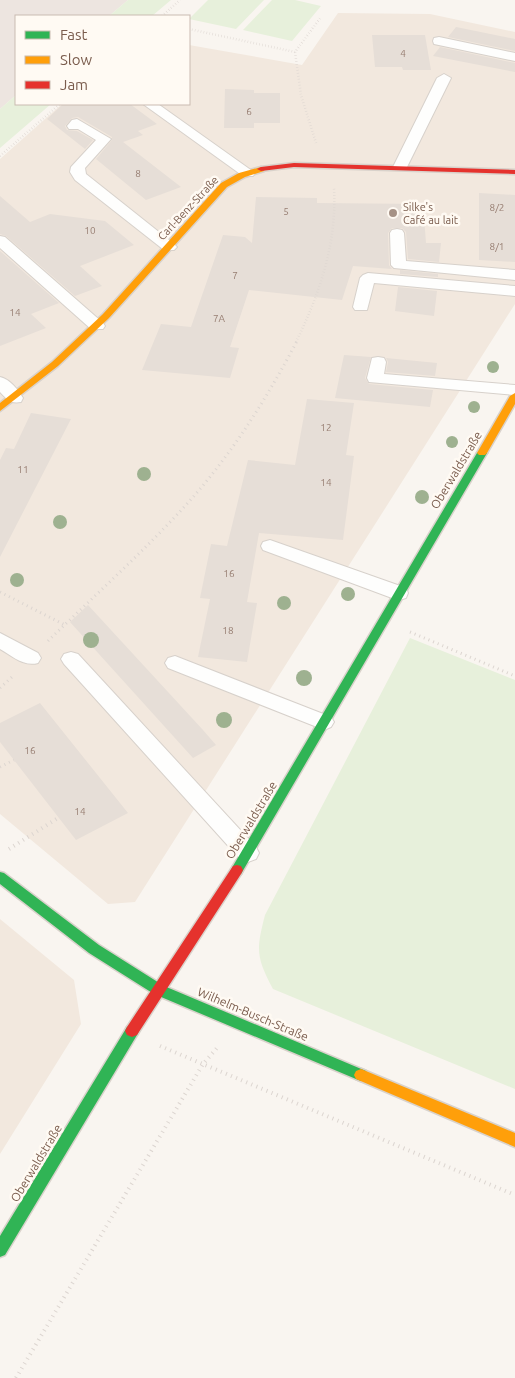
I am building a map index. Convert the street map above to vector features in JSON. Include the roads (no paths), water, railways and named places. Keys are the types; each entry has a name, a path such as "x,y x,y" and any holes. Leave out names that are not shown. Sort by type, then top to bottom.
{"street":[{"name":"Carl-Benz-Straße","path":"0,408 44,374 97,326 224,185 248,173 265,168 318,165 515,172"},
{"name":"Oberwaldstraße","path":"0,1250 130,1034 248,853 515,396"},
{"name":"Wilhelm-Busch-Straße","path":"0,877 94,949 159,990 515,1140"}],"lane":[{"path":"439,41 515,57"},
{"path":"400,167 444,78"},
{"path":"151,105 248,173"},
{"path":"74,126 77,123 104,139 78,166 77,172 80,177 169,247"},
{"path":"397,233 399,265 515,275"},
{"path":"0,240 97,326"},
{"path":"361,307 368,278 515,291"},
{"path":"378,362 375,378 515,390"},
{"path":"0,382 14,398"},
{"path":"270,546 399,593"},
{"path":"0,640 31,658"},
{"path":"71,659 248,853"},
{"path":"175,663 324,722"}],"place":[{"name":"Silke's Café au lait","path":"393,213"}]}
